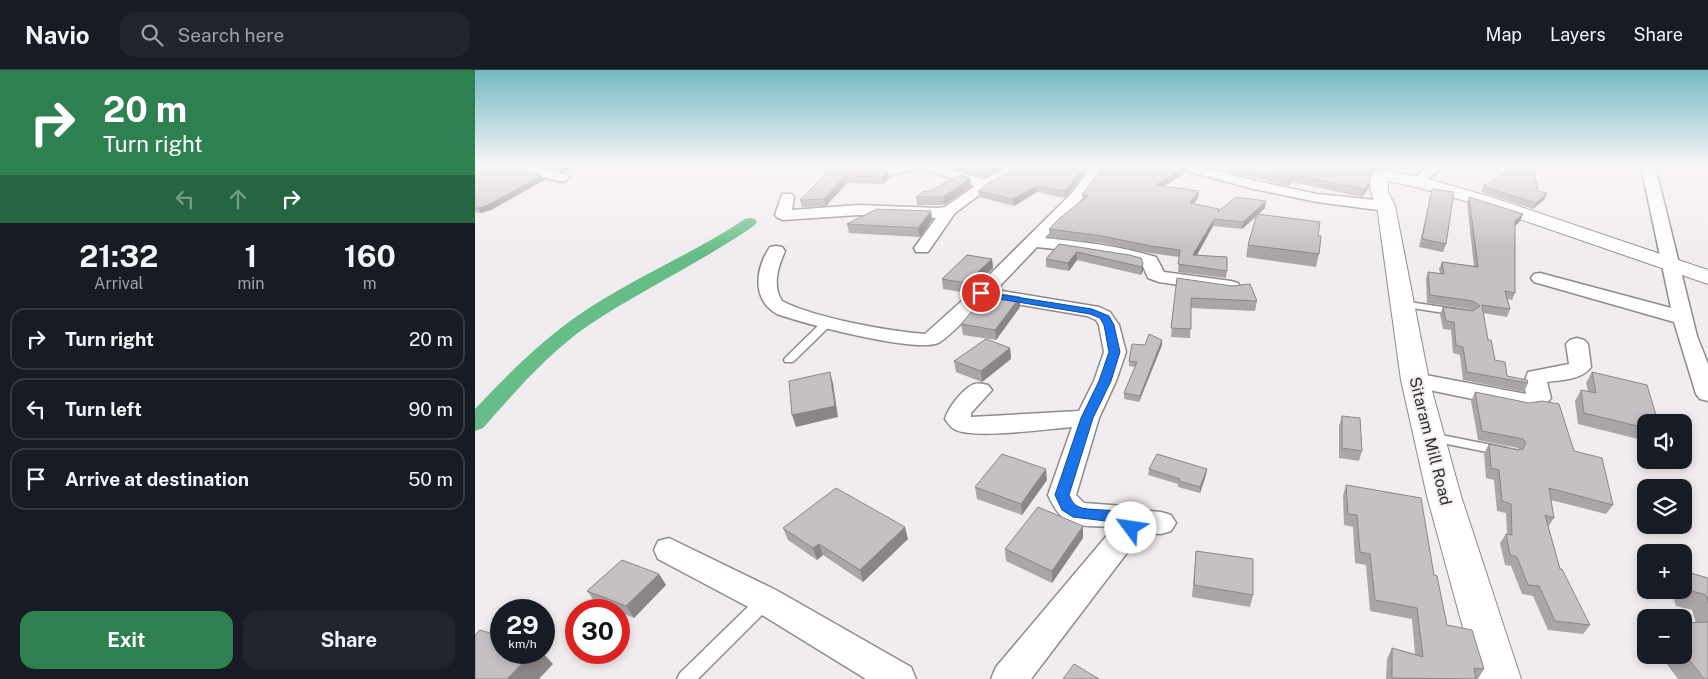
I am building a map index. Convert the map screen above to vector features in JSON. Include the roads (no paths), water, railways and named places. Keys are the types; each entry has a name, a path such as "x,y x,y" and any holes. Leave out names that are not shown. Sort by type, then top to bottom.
{"main road":[{"name":"Sitaram Mill Road","path":"1384,194 1415,380 1443,496 1499,679"},
{"path":"1462,194 1708,277"}],"street":[{"path":"922,248 950,210 973,194"},
{"path":"776,251 770,265 767,292 775,305 791,313 828,322 924,340 932,338 981,293 1076,194"},
{"path":"1300,194 1317,198 1332,194"},
{"path":"1654,194 1687,336 1708,394"},
{"path":"787,197 783,215 858,210 928,214 950,210"},
{"path":"1032,241 1092,248 1138,257 1150,261 1154,274 1159,277 1231,287"},
{"path":"1540,278 1683,318"},
{"path":"981,293 1092,312 1103,316 1109,325 1115,352 1105,381 1087,418 1062,495 1067,506 1078,514 1161,523"},
{"path":"1415,380 1525,402 1536,401 1539,398 1535,383 1536,377 1547,374 1574,372 1580,366 1577,344"},
{"path":"980,390 959,411 957,419 964,424 974,426 1087,418"},
{"path":"1009,679 1131,528 1130,521"},
{"path":"669,550 765,600 898,679"}],"lane":[{"path":"1401,304 1470,314"},
{"path":"789,360 828,322"},
{"path":"1429,436 1513,453"},
{"path":"686,679 765,600"}],"waterway":[{"path":"475,423 528,365 581,322 652,278 721,242 750,222"}]}
